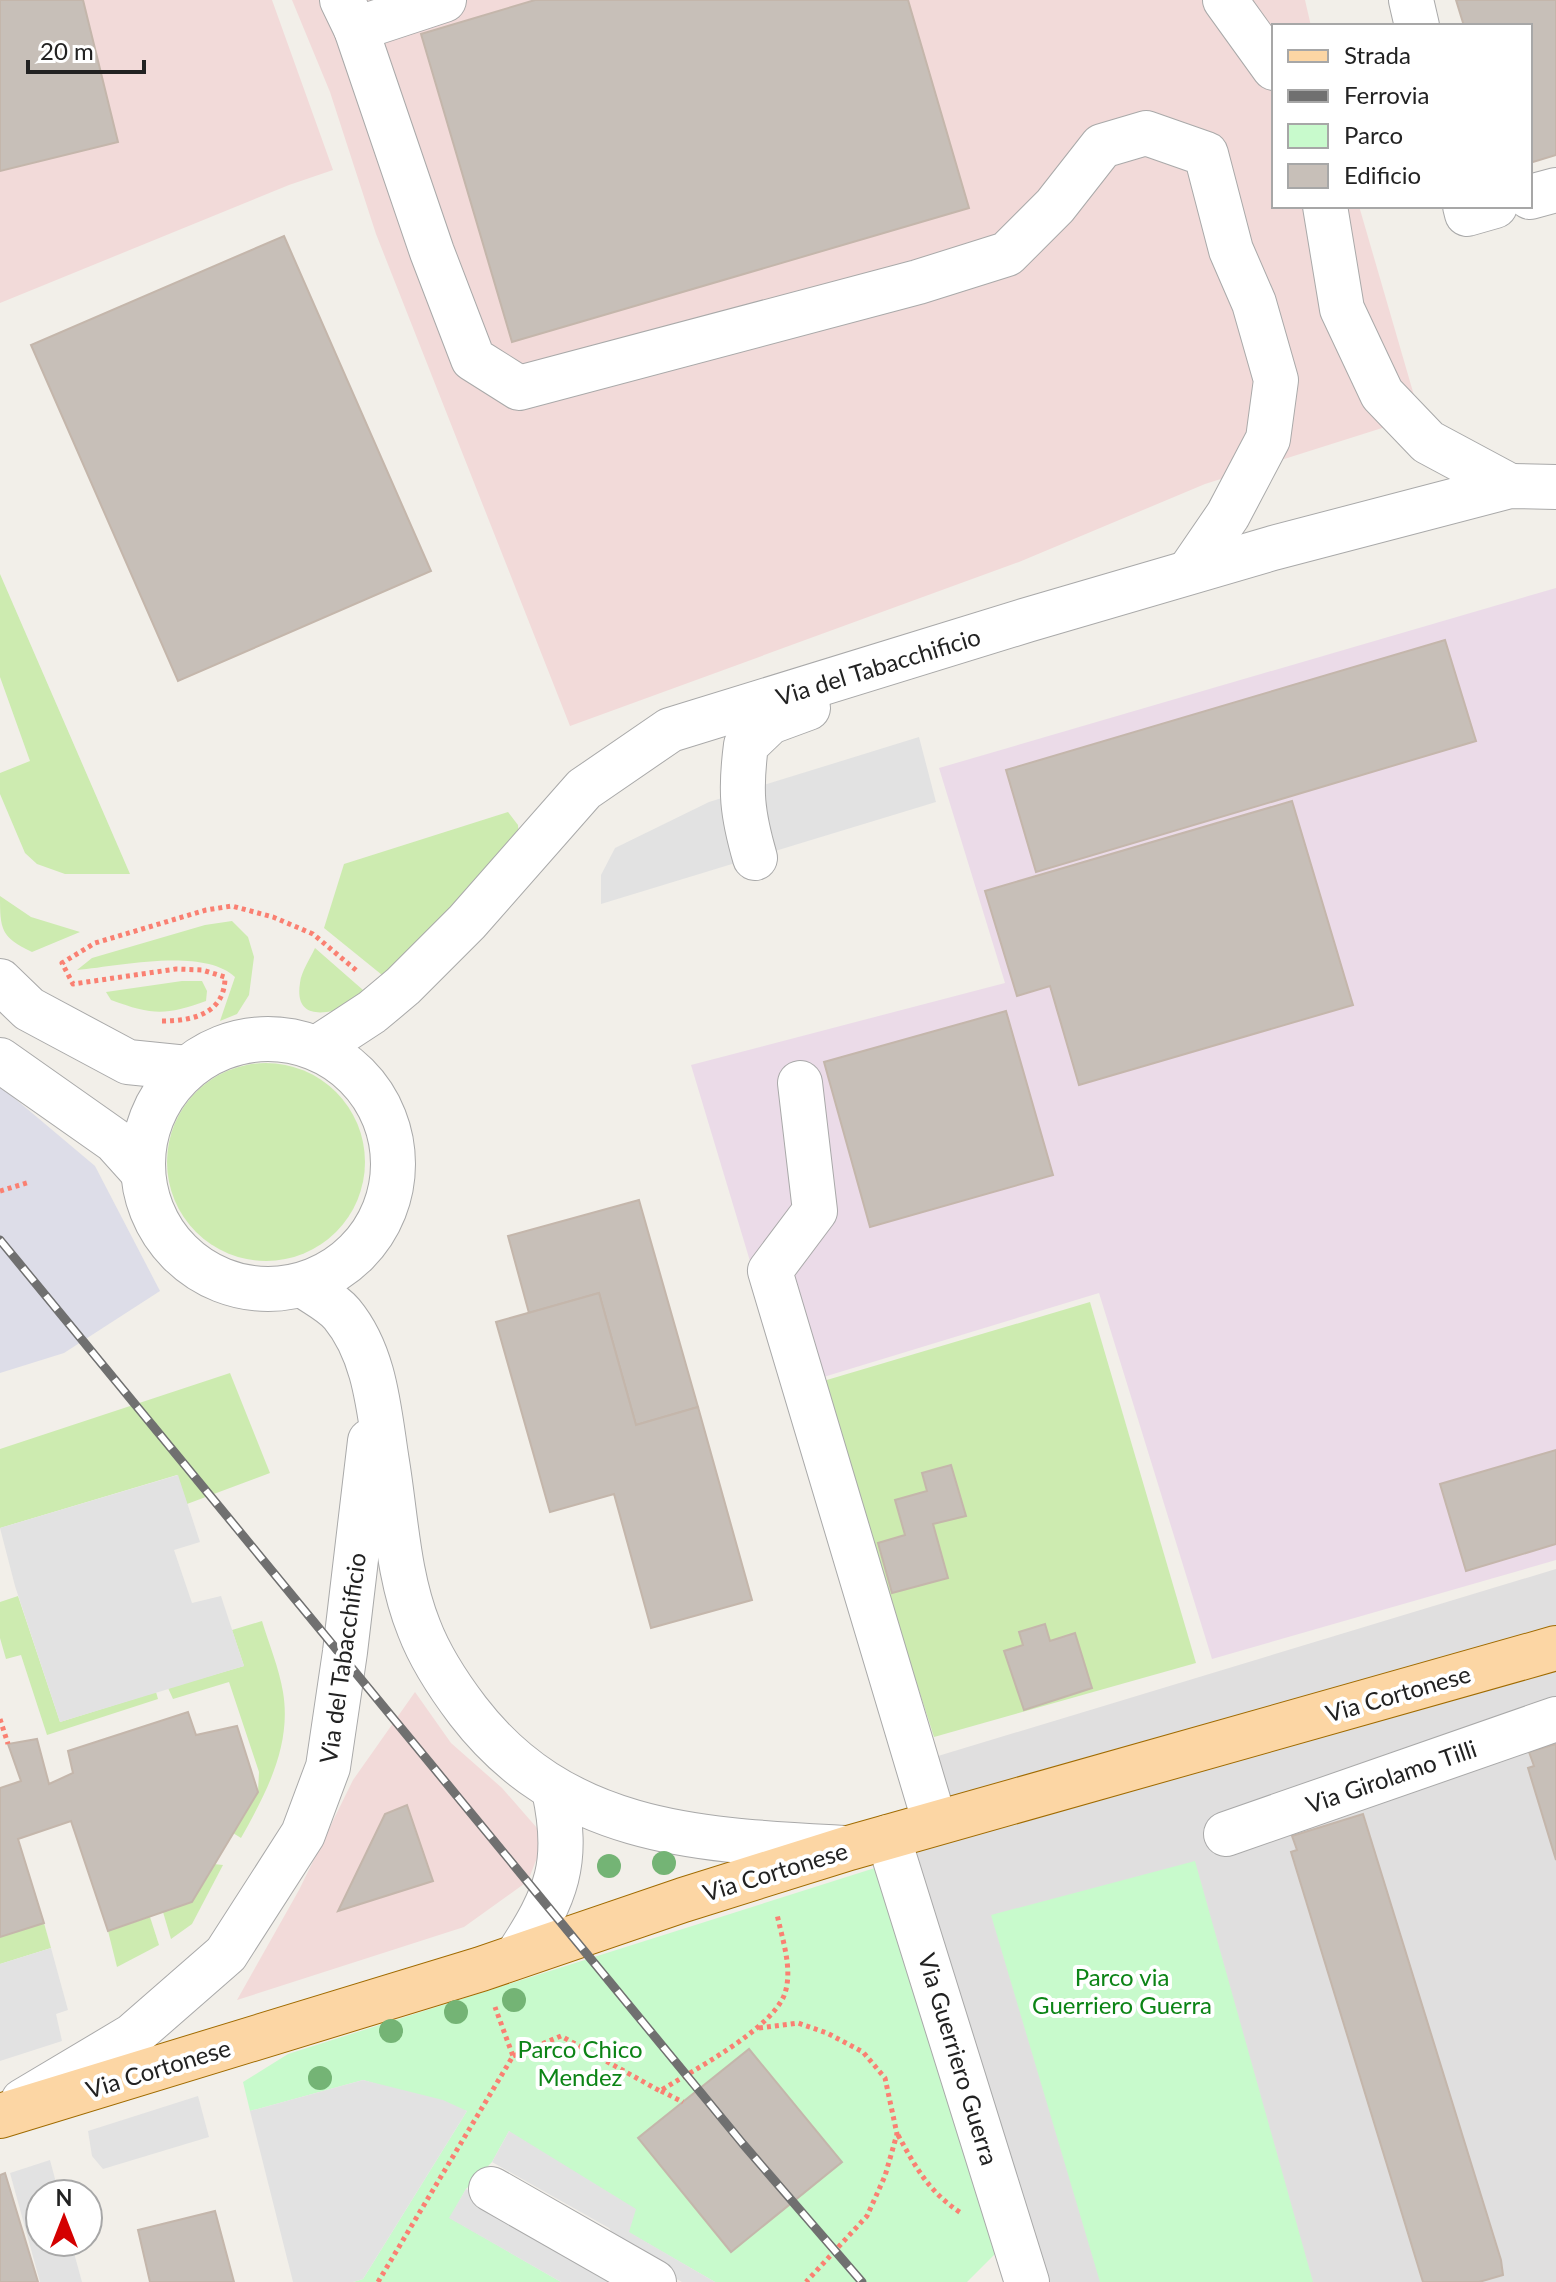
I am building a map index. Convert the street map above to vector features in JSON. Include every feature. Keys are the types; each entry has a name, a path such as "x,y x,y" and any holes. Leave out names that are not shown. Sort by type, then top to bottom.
{"main road":[{"name":"Via Cortonese","path":"0,2115 499,1962 768,1872 1556,1648"}],"street":[{"path":"444,0 349,14 473,359 519,388 860,298 1007,254 1055,206 1102,146 1146,133 1206,154 1231,250 1254,303 1276,380 1268,439 1228,515 1189,572"},
{"path":"1225,0 1272,65"},
{"path":"1411,0 1417,24"},
{"path":"1532,196 1556,190"},
{"path":"1325,208 1342,309 1382,394 1428,442 1543,484"},
{"path":"1466,208 1467,214 1488,208"},
{"name":"Via del Tabacchificio","path":"317,1048 389,998 467,922 584,789 670,730 1189,572 1543,484"},
{"path":"755,858 743,817 746,745 770,722 841,696 879,666"},
{"path":"0,981 29,1009 128,1062 187,1068"},
{"path":"282,1039 317,1048 360,1076 387,1120 395,1171 381,1221 349,1261 303,1285 253,1289 206,1273 176,1251 156,1220 142,1171 146,1132 162,1097 187,1068 215,1050 246,1040 282,1039"},
{"path":"0,1060 115,1141 142,1171"},
{"path":"800,1083 815,1211 770,1271 935,1823"},
{"name":"Via del Tabacchificio","path":"303,1285 341,1312 363,1347 376,1393 404,1578 419,1630 451,1688 486,1734 554,1790 599,1812 656,1830 757,1843 868,1842"},
{"name":"Via del Tabacchificio","path":"0,2115 132,2036 226,1954 303,1834 328,1767 376,1393"},
{"name":"Via Girolamo Tilli","path":"1226,1834 1556,1719"},
{"path":"499,1962 537,1925 562,1861 561,1821 554,1790"},
{"name":"Via Guerriero Guerra","path":"868,1842 1014,2262"},
{"path":"491,2189 654,2282"}],"path":[{"path":"150,1020 172,1021 194,1017 215,1008 225,992 225,977 202,970 176,969 73,984 62,963 95,943 206,910 232,906 273,917 313,934 389,998"},
{"path":"0,1191 30,1182"},
{"path":"0,1719 8,1744"},
{"path":"660,2091 758,2029 778,2008 786,1992 788,1965 768,1872"},
{"path":"499,1962 513,2056"},
{"path":"758,2029 798,2023 827,2033 863,2052 885,2078 897,2134 919,2173 940,2199 971,2219 1014,2262"},
{"path":"378,2282 513,2056 561,2036 683,2102"},
{"path":"806,2282 867,2216 885,2176 897,2134"}],"shaded area":[{"path":"0,0 272,0 333,170 0,303"},
{"path":"292,0 1305,0 1311,24 1272,24 1272,208 1360,208 1420,416 1205,484 1019,562 570,726 376,234 330,92"},
{"path":"1556,588 1556,1560 1212,1659 1099,1293 817,1379 886,1713 691,1065 1005,983 939,768"},
{"path":"919,737 936,802 601,904 601,875 615,848 709,802"},
{"path":"0,1086 95,1166 160,1291 64,1353 0,1373"},
{"path":"178,1475 200,1542 174,1550 192,1603 221,1596 244,1666 60,1722 15,1586 0,1528"},
{"path":"1556,1569 1556,2282 1008,2282 878,1867 938,1756"},
{"path":"415,1692 451,1743 502,1788 537,1828 540,1850 528,1881 464,1927 237,2000 299,1890 353,1780"},
{"path":"51,1948 68,2010 56,2014 62,2041 0,2061 0,1964"},
{"path":"363,2080 443,2100 467,2111 363,2279 353,2282 293,2282 250,2111"},
{"path":"198,2096 209,2137 103,2169 92,2156 88,2131"},
{"path":"509,2131 636,2209 629,2232 715,2282 682,2282 623,2248 609,2228 492,2162"},
{"path":"50,2160 55,2178 24,2178 24,2224 10,2173"},
{"path":"466,2189 630,2282 561,2282 449,2218"},
{"path":"33,2258 75,2258 82,2282 40,2282"}],"green space":[{"path":"0,574 130,874 65,874 37,864 25,853 0,794 0,773 30,761 0,677"},
{"path":"508,812 518,825 519,842 387,979 324,928 344,864"},
{"path":"0,896 31,917 80,932 32,952 14,942 4,931"},
{"path":"232,921 248,937 254,957 249,995 237,1014 220,1021 235,977 221,968 203,963 160,961 77,970 92,958 205,925"},
{"path":"315,948 371,997 338,1010 314,1012 305,1008 300,998 300,983"},
{"path":"202,981 207,991 206,1001 158,1012 111,1000 106,992"},
{"path":"266,1063 304,1070 336,1092 358,1124 365,1162 358,1200 336,1232 304,1254 266,1261 228,1254 196,1232 174,1200 167,1162 174,1124 196,1092 228,1070"},
{"path":"1090,1302 1196,1663 934,1737 820,1382"},
{"path":"230,1373 270,1473 187,1504 177,1475 0,1528 0,1449"},
{"path":"18,1596 60,1722 156,1692 158,1699 47,1735 21,1655 6,1659 0,1638 0,1602"},
{"path":"262,1621 283,1692 284,1731 268,1786 241,1838 233,1833 258,1792 259,1772 229,1682 173,1699 168,1688 244,1666 232,1630"},
{"name":"Parco via Guerriero Guerra","path":"1195,1861 1313,2282 1100,2282 991,1915"},
{"path":"214,1864 223,1865 192,1924 171,1939 163,1912"},
{"name":"Parco Chico Mendez","path":"878,1867 998,2251 967,2282 715,2282 628,2232 509,2131 492,2162 466,2189 450,2218 561,2282 353,2282 363,2279 467,2111 363,2080 250,2111 243,2082 288,2054","holes":["749,2049 841,2162 638,2138"]},
{"path":"150,1917 159,1945 117,1967 108,1931"},
{"path":"44,1923 51,1948 0,1964 0,1937"}],"building":[{"path":"0,0 83,0 118,142 0,171"},
{"path":"535,0 908,0 969,208 512,342 421,34"},
{"path":"1456,0 1556,0 1556,155 1532,162 1532,24 1463,24"},
{"path":"284,236 431,571 178,681 31,345"},
{"path":"1445,640 1476,741 1036,872 1006,770"},
{"path":"1292,801 1353,1005 1079,1085 1050,986 1017,996 985,891"},
{"path":"1006,1011 1053,1175 870,1227 824,1062"},
{"path":"639,1200 698,1407 636,1425 599,1293 529,1313 508,1236"},
{"path":"599,1293 636,1425 698,1407 752,1600 651,1628 614,1494 550,1512 496,1322"},
{"path":"1556,1450 1556,1544 1466,1571 1440,1484"},
{"path":"951,1465 966,1516 933,1524 948,1578 892,1593 878,1543 905,1535 895,1500 927,1491 922,1473"},
{"path":"1045,1624 1050,1641 1075,1633 1092,1688 1024,1710 1004,1651 1023,1645 1019,1632"},
{"path":"188,1712 196,1735 237,1726 258,1792 192,1902 108,1931 71,1821 18,1839 44,1923 0,1937 0,1788 21,1781 8,1744 37,1739 49,1784 73,1773 68,1751"},
{"path":"1556,1744 1556,1860 1528,1768 1534,1766 1529,1752"},
{"path":"407,1805 433,1881 338,1911 385,1814"},
{"path":"1363,1814 1501,2260 1503,2275 1479,2282 1423,2282 1291,1852 1297,1850 1292,1836"},
{"path":"749,2049 842,2162 731,2252 638,2138"},
{"path":"5,2173 24,2236 24,2258 31,2258 38,2282 0,2282 0,2175"},
{"path":"215,2211 234,2282 150,2282 138,2230"}],"railway":[{"path":"0,1240 743,2144 862,2282"}]}
